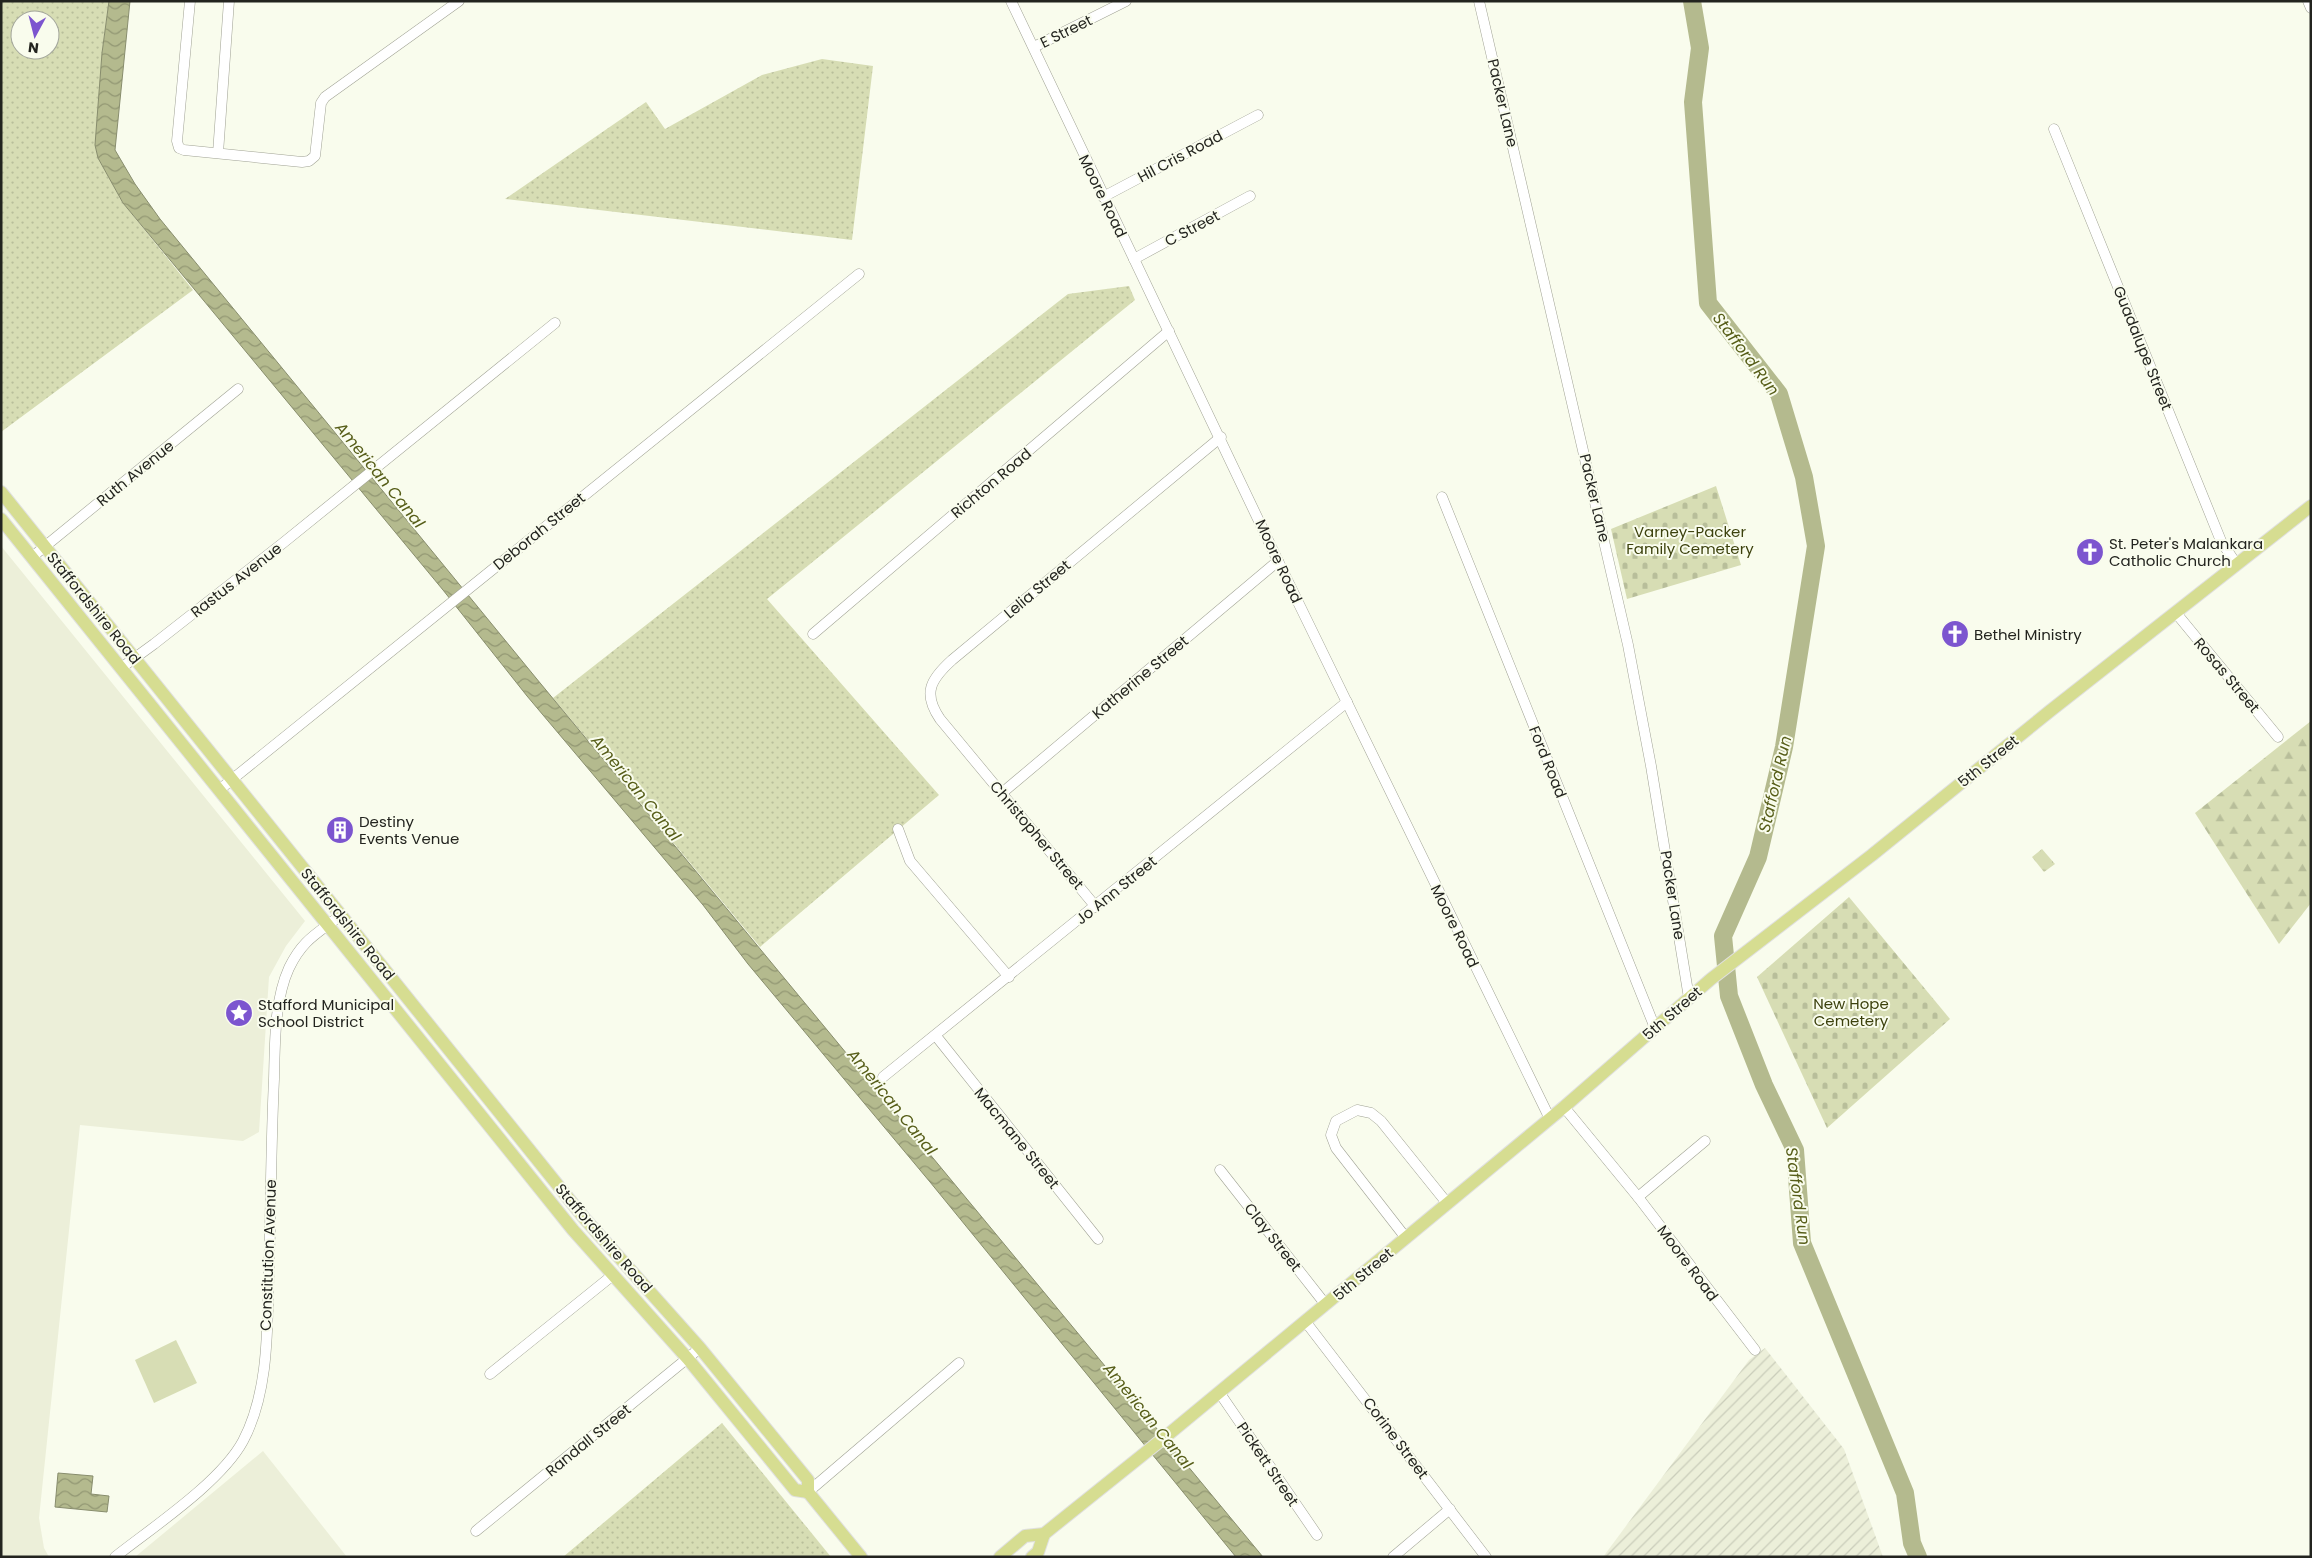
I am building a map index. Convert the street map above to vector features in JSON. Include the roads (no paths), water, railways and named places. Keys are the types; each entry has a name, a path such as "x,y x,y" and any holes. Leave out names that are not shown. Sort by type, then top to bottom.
{"main road":[{"name":"Staffordshire Road","path":"1,492 585,1219 700,1348 808,1480 808,1492 861,1557"},
{"name":"5th Street","path":"1000,1557 1025,1536 1044,1534 1144,1454 1550,1119 1711,980 1846,876 2311,506"},
{"name":"Staffordshire Road","path":"1,519 573,1230 688,1359 795,1490 808,1492"},
{"name":"5th Street","path":"1032,1557 1038,1552 1044,1534"}],"street":[{"path":"190,1 177,141 179,148 218,154 309,161 315,156 321,103 325,97 459,1"},
{"path":"218,154 229,1"},
{"name":"Moore Road","path":"1011,1 1168,332 1221,437 1278,561 1550,1119"},
{"name":"E Street","path":"1034,47 1126,1"},
{"name":"Packer Lane","path":"1479,1 1628,645 1651,766 1689,998"},
{"path":"2308,1 2311,8"},
{"name":"Hil Cris Road","path":"1103,197 1258,115"},
{"name":"Guadalupe Street","path":"2054,129 2221,541 2237,564"},
{"name":"C Street","path":"1134,259 1250,196"},
{"name":"Deborah Street","path":"219,790 858,274"},
{"name":"Rastus Avenue","path":"121,668 373,470 554,323"},
{"name":"Richton Road","path":"813,634 1168,332"},
{"name":"Ruth Avenue","path":"32,557 238,390"},
{"name":"Lelia Street","path":"977,764 933,709 930,689 936,675 1221,437"},
{"name":"Ford Road","path":"1442,497 1655,1028"},
{"name":"Katherine Street","path":"1002,793 1278,561"},
{"name":"Rosas Street","path":"2176,613 2278,737"},
{"path":"156,710 168,700"},
{"name":"Jo Ann Street","path":"883,1077 1347,702"},
{"name":"Christopher Street","path":"977,764 1096,906"},
{"path":"898,829 910,861 1009,977"},
{"name":"Constitution Avenue","path":"115,1557 207,1484 228,1464 242,1442 257,1411 262,1391 268,1299 275,1044 281,997 288,970 308,938 341,915"},
{"name":"Macmane Street","path":"936,1036 1098,1239"},
{"name":"Moore Road","path":"1564,1107 1638,1198 1755,1350"},
{"path":"1406,1238 1336,1148 1331,1135 1336,1121 1357,1110 1371,1113 1381,1121 1447,1203"},
{"path":"1638,1198 1705,1141"},
{"name":"Clay Street","path":"1220,1170 1326,1304"},
{"path":"490,1374 613,1275"},
{"name":"Corine Street","path":"1305,1321 1486,1557"},
{"name":"Randall Street","path":"476,1530 700,1348"},
{"path":"808,1492 959,1362"},
{"name":"Pickett Street","path":"1219,1392 1317,1535"},
{"path":"1393,1557 1450,1509"}],"water":[{"name":"American Canal","path":"109,1 130,1 115,150 135,184 160,219 536,678 1263,1557 1236,1557 930,1182 748,964 703,905 527,696 443,590 123,203 98,158 95,145 102,53"},
{"path":"58,1473 93,1476 91,1494 109,1496 107,1512 55,1507"}],"waterway":[{"name":"Stafford Run","path":"1692,1 1700,48 1693,102 1708,303 1779,394 1804,477 1816,546 1784,747 1758,857 1723,936 1729,996 1764,1085 1795,1150 1802,1243 1905,1493 1912,1543 1918,1557"}],"place":[{"name":"St. Peter's Malankara Catholic Church","path":"2090,552"},
{"name":"Bethel Ministry","path":"1955,634"},
{"name":"Destiny Events Venue","path":"340,830"},
{"name":"Stafford Municipal School District","path":"239,1013"}],"park label":[{"name":"Varney-Packer Family Cemetery","path":"1690,540"},
{"name":"New Hope Cemetery","path":"1851,1012"}]}
